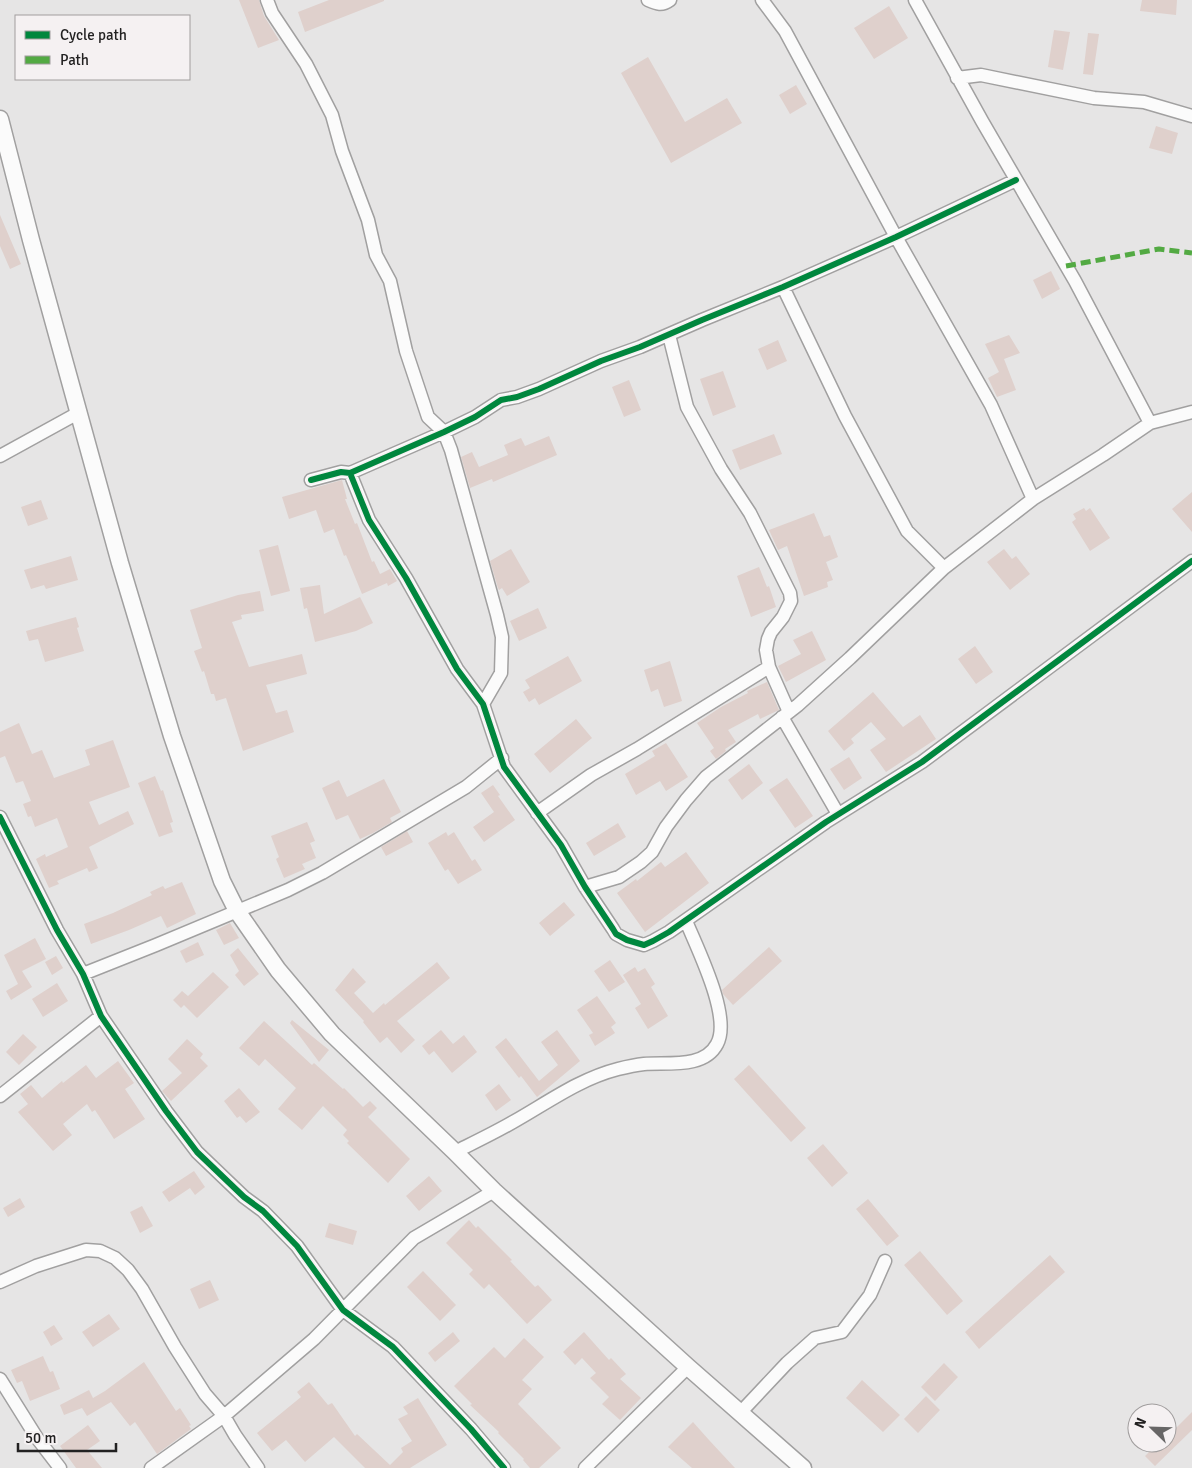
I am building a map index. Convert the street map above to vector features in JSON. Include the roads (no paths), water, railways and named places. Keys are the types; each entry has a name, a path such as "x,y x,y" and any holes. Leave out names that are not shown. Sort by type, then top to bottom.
{"main road":[{"path":"0,119 33,249 80,412 120,563 172,736 222,881 236,911 278,970 332,1034 494,1191 688,1368 803,1468"}],"street":[{"path":"267,0 272,13 306,64 332,116 342,151 368,220 376,254 390,281 406,351 428,416 444,432 451,450 502,637 501,673 483,704"},
{"path":"648,0 656,4 664,4 670,0"},
{"path":"762,0 785,31 896,237 991,405 1033,498"},
{"path":"915,0 957,78 1074,280 1150,423"},
{"path":"957,78 981,75 1094,98 1144,102 1192,116"},
{"path":"311,480 341,472 350,474 475,417 501,400 517,397 539,389 601,361 640,347 783,287 896,237 1016,180"},
{"path":"783,287 845,416 908,531 944,568"},
{"path":"669,334 687,407 721,469 750,513 790,593 791,601 768,639 766,650 769,667 785,715 838,814"},
{"path":"0,456 80,412"},
{"path":"585,887 619,877 641,862 652,852 666,827 706,777 785,715 850,658 944,568 1033,498 1103,455 1150,423 1192,412"},
{"path":"350,474 369,520 406,578 457,669 483,704 504,767 561,845 585,887 616,934 632,942 644,944 653,942 686,921 838,814 922,762 1192,562"},
{"path":"537,813 591,776 769,667"},
{"path":"84,974 156,946 288,890 322,873 466,787 502,758"},
{"path":"0,817 57,930 84,974 101,1016 166,1111 197,1152 297,1246 343,1310 393,1347 504,1468"},
{"path":"455,1152 512,1123 579,1083 617,1069 642,1064 694,1061 704,1057 713,1050 718,1042 722,1024 712,984 686,921"},
{"path":"0,1096 101,1016"},
{"path":"151,1468 224,1416 314,1339 414,1238 494,1191"},
{"path":"0,1282 36,1266 86,1250 100,1252 115,1258 128,1270 142,1289 205,1394 224,1416 258,1468"},
{"path":"740,1413 787,1363 815,1338 842,1332 870,1295 885,1260"},
{"path":"585,1468 688,1368"},
{"path":"0,1379 37,1438 60,1468"}]}
